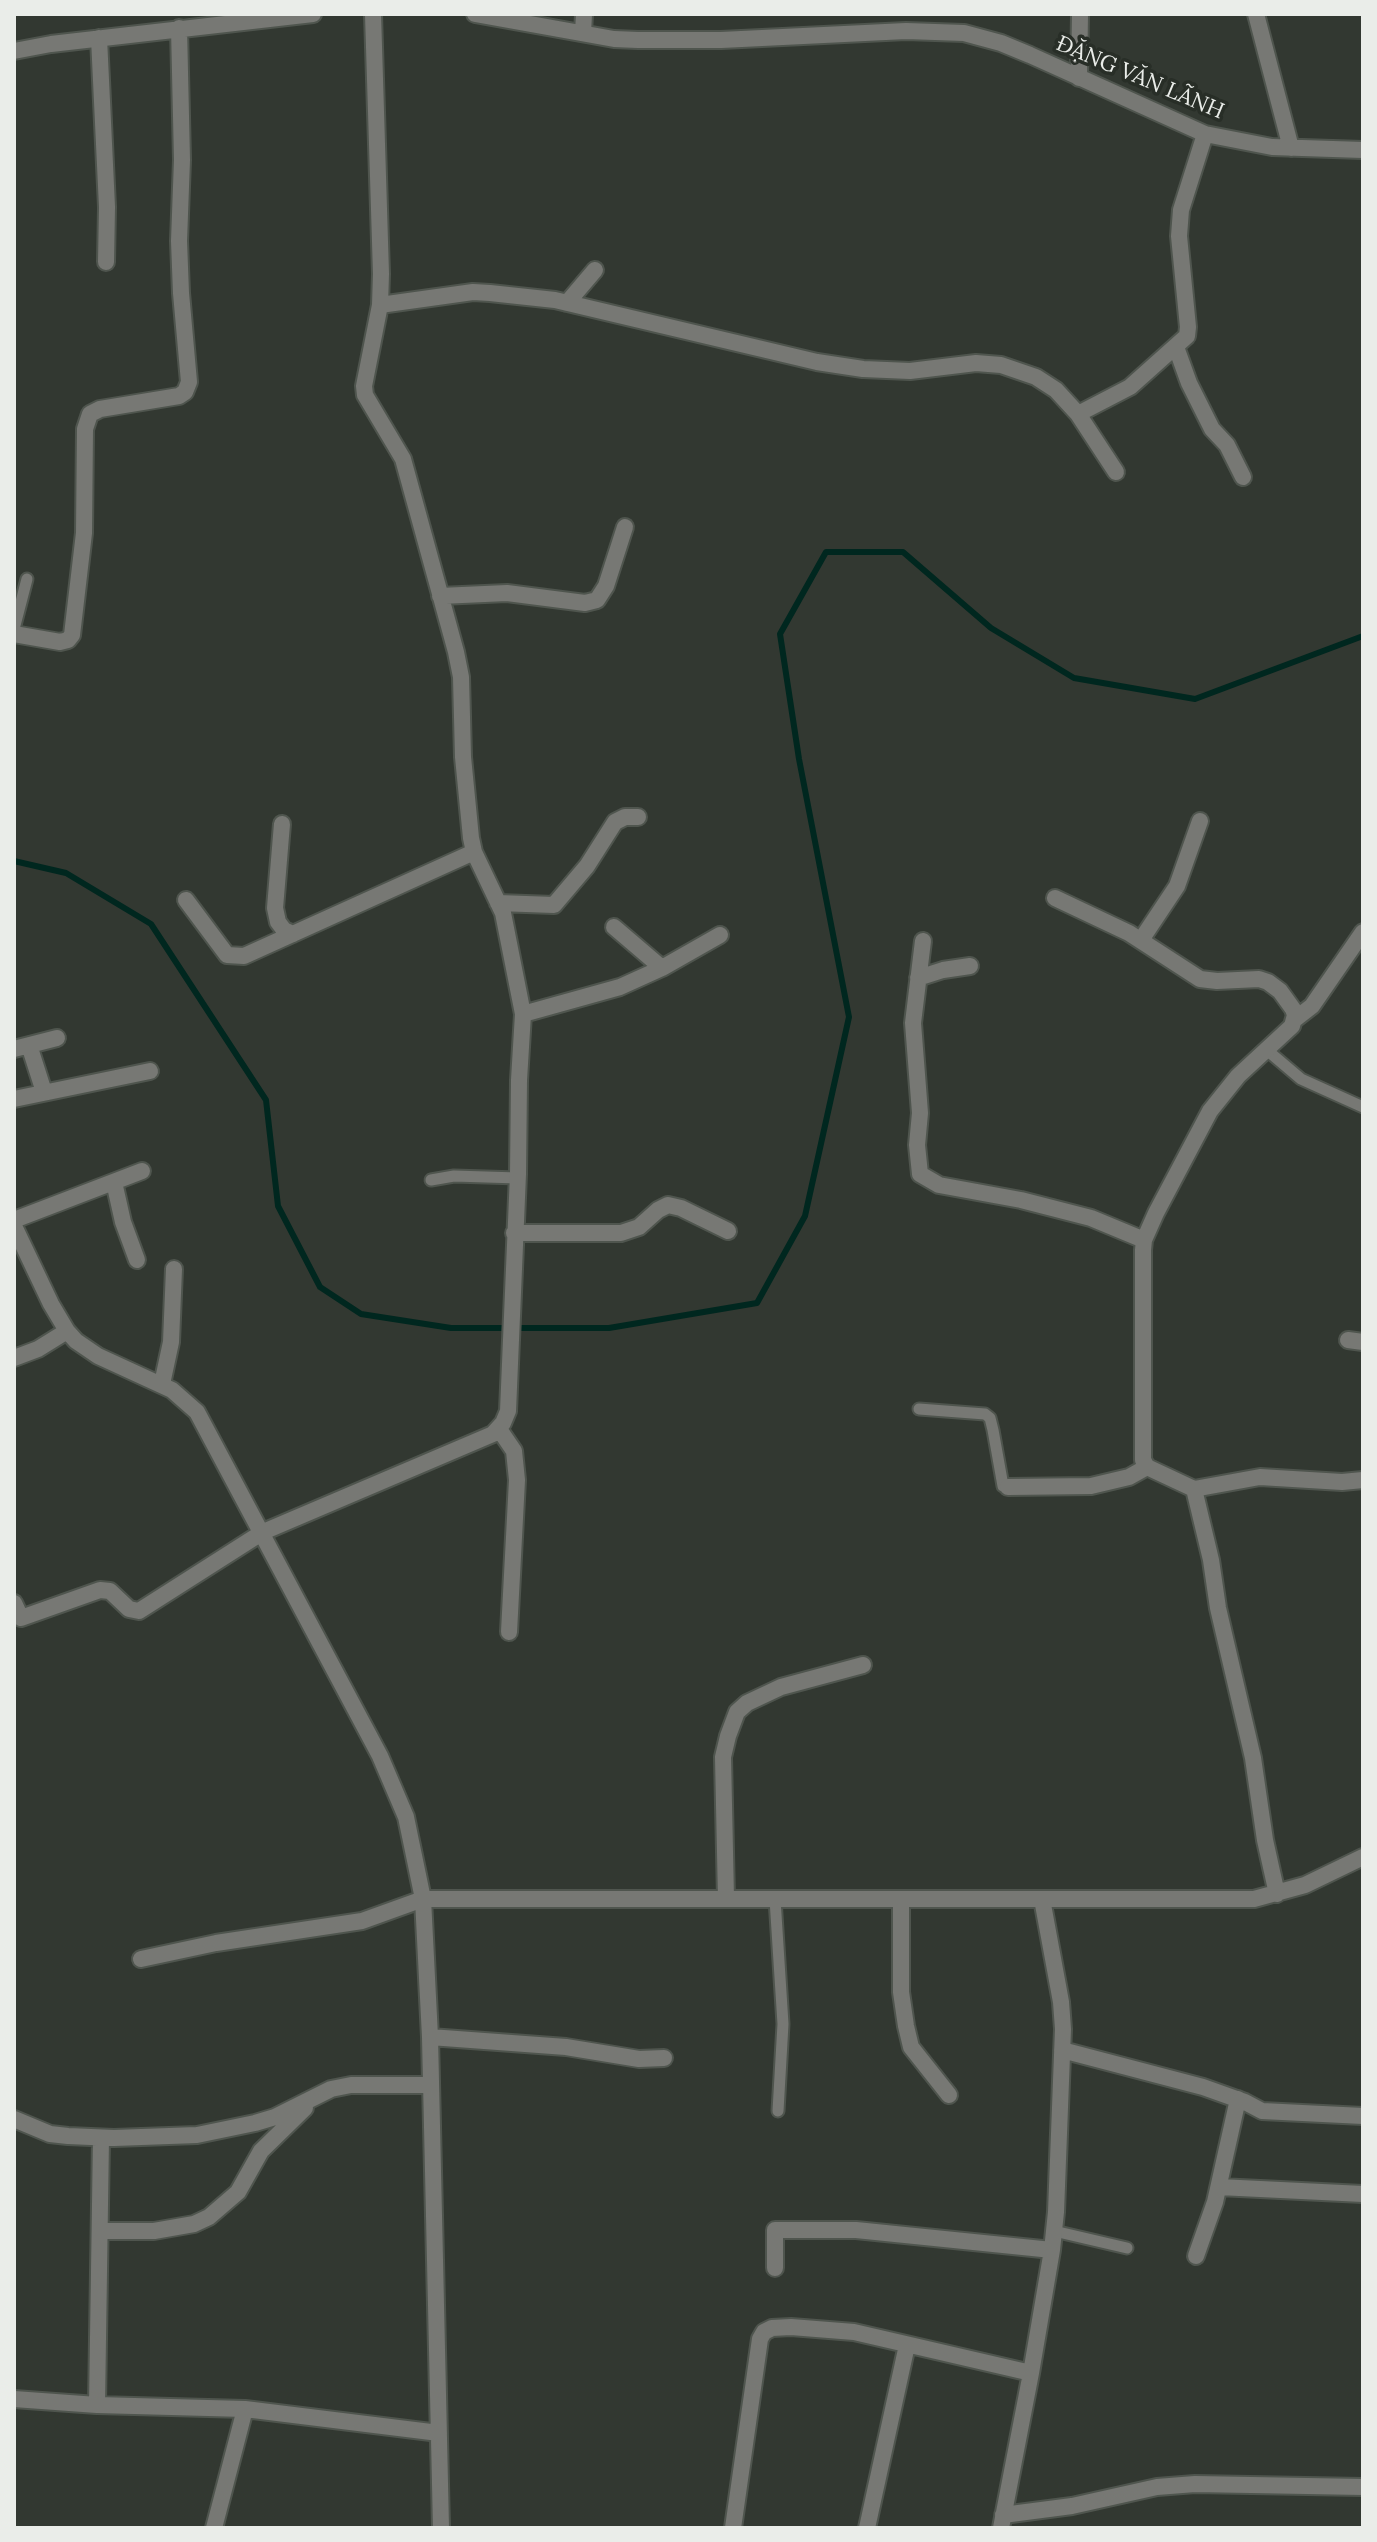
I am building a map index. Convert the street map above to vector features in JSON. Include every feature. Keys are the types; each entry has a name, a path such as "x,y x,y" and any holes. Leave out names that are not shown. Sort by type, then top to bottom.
{"street":[{"path":"14,51 179,28 313,14"},
{"path":"14,1603 21,1618 100,1590 110,1591 129,1609 139,1611 263,1532 493,1434 508,1411 523,1014 503,913 474,852 463,757 461,677 403,459 365,395 364,386 380,305 373,14"},
{"name":"ĐẶNG VĂN LÃNH","path":"475,14 614,39 665,41 892,31 964,33 1001,43 1205,134 1253,145 1363,150"},
{"path":"583,33 584,14"},
{"path":"1079,78 1080,14"},
{"path":"1256,14 1291,148"},
{"path":"14,632 60,642 72,635 84,533 85,429 90,414 100,409 179,396 185,392 189,382 180,267 182,160 179,28"},
{"path":"99,38 107,207 106,262"},
{"path":"1078,414 1130,387 1187,336 1179,236 1181,210 1205,134"},
{"path":"567,303 595,270"},
{"path":"380,305 473,292 555,300 786,355 863,369 910,371 976,363 1001,365 1036,377 1056,390 1078,414 1116,472"},
{"path":"1176,347 1189,383 1212,429 1227,445 1243,477"},
{"path":"440,596 507,593 585,603 597,600 606,586 625,527"},
{"path":"498,903 554,905 587,866 615,822 625,817 638,817"},
{"path":"1141,940 1177,886 1200,821"},
{"path":"282,824 275,908 278,922 284,930 293,934"},
{"path":"186,900 227,955 244,956 474,852"},
{"path":"1055,898 1141,940 1200,979 1259,979 1268,982 1280,991 1293,1009 1294,1020"},
{"path":"614,927 662,968"},
{"path":"1363,932 1312,1006 1294,1020 1268,1051 1238,1076 1210,1111 1144,1240 1141,1452 1147,1467 1194,1489 1260,1477 1342,1482 1363,1480"},
{"path":"523,1014 620,987 662,968 720,935"},
{"path":"923,941 913,1023 920,1113 917,1145 920,1174 939,1185 1021,1200 1091,1218 1144,1240"},
{"path":"918,978 970,966"},
{"path":"44,1092 22,1047 57,1038"},
{"path":"14,1099 150,1071"},
{"path":"142,1171 14,1223 51,1304 67,1331 86,1349 162,1384 197,1412 392,1780 406,1817 423,1899 430,2037 441,2528"},
{"path":"114,1182 123,1222 137,1260"},
{"path":"514,1233 621,1233 639,1227 668,1205 681,1208 728,1231"},
{"path":"162,1384 171,1342 174,1269"},
{"path":"14,1358 38,1349 67,1331"},
{"path":"499,1429 514,1451 517,1480 509,1632"},
{"path":"1008,1487 1091,1486 1129,1477 1147,1467"},
{"path":"1194,1489 1253,1758 1265,1840 1277,1894"},
{"path":"726,1899 723,1757 737,1712 747,1703 781,1687 863,1665"},
{"path":"141,1959 216,1943 362,1921 423,1899 1254,1899 1305,1885 1363,1857"},
{"path":"901,1899 901,1992 911,2047 949,2095"},
{"path":"1042,1899 1061,2002 1062,2050 1054,2231 1002,2522 1157,2487 1195,2484 1363,2487"},
{"path":"430,2037 566,2047 639,2059 664,2058"},
{"path":"1062,2050 1180,2080 1238,2099 1262,2111 1363,2116"},
{"path":"14,2119 50,2134 101,2138 197,2135 275,2117 331,2089 351,2085 430,2085"},
{"path":"100,2231 154,2231 194,2224 209,2217 238,2192 261,2151 313,2098"},
{"path":"1196,2256 1219,2187 1238,2099"},
{"path":"97,2405 101,2138"},
{"path":"1219,2187 1363,2194"},
{"path":"775,2268 775,2230 856,2230 1052,2250"},
{"path":"733,2528 760,2339 764,2332 772,2328 791,2327 854,2332 1031,2373"},
{"path":"867,2528 907,2345"},
{"path":"14,2399 97,2405 245,2409 439,2433"},
{"path":"214,2528 245,2409"}],"lane":[{"path":"14,632 27,579"},
{"path":"1268,1051 1301,1079 1363,1107"},
{"path":"431,1180 454,1176 518,1178"},
{"path":"919,1409 985,1414 990,1418 1003,1486 1008,1487"},
{"path":"775,1899 783,2024 778,2111"},
{"path":"1054,2231 1127,2248"}],"waterway":[{"path":"14,861 66,873 151,924 266,1100 278,1206 320,1287 361,1314 451,1328 609,1328 757,1303 805,1216 849,1017 799,759 780,634 826,552 903,552 991,628 1074,678 1195,699 1363,636"}]}
